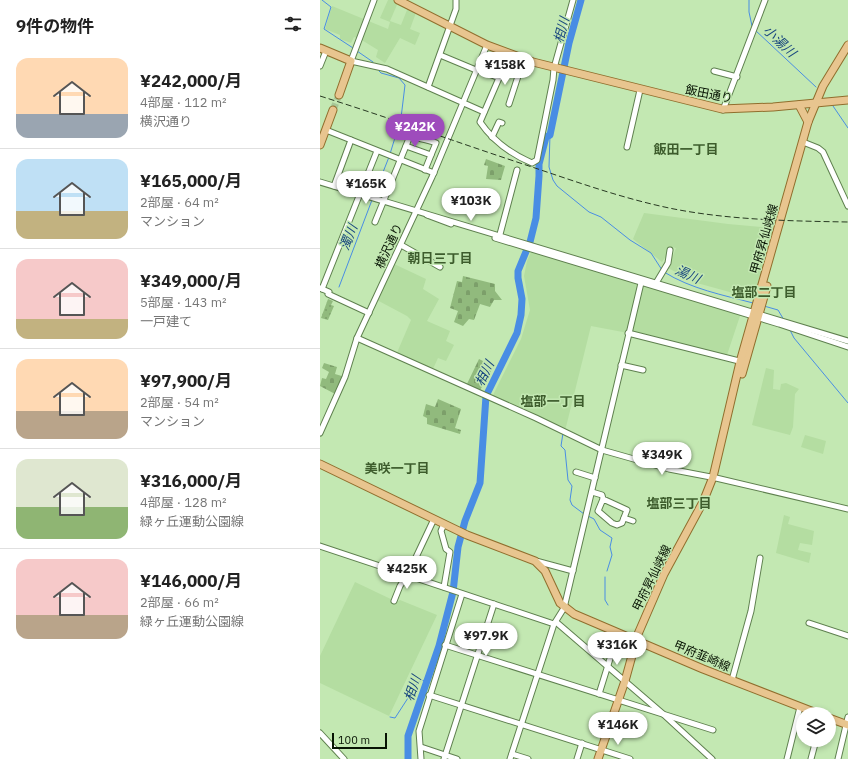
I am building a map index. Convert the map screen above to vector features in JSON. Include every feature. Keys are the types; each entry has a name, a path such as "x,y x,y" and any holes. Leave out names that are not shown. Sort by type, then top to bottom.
{"main road":[{"path":"398,0 487,45 517,57 555,68"},
{"name":"甲府昇仙峡線","path":"598,759 625,682 638,641 638,634 664,574 703,502 714,478 743,362 804,144 829,75 848,45"},
{"path":"323,49 351,61 339,95"},
{"name":"甲府昇仙峡線","path":"804,144 808,122 848,53"},
{"name":"飯田通り","path":"555,68 723,110 848,100"},
{"path":"799,105 808,122"},
{"path":"320,145 333,110"},
{"path":"320,464 467,535 535,561 545,571 564,608"},
{"name":"甲府韮崎線","path":"564,608 574,614 618,633 800,707"},
{"path":"836,721 847,725"}],"street":[{"path":"374,0 351,61 387,69 484,112"},
{"path":"428,87 456,9 456,0"},
{"path":"440,55 499,78 480,122 492,137 521,158 532,163 537,160 555,68 573,0"},
{"path":"723,110 766,0"},
{"name":"横沢通り","path":"320,433 345,377 357,338 434,173 462,102 487,45"},
{"path":"320,66 323,49"},
{"path":"509,104 521,67 515,65 517,57"},
{"path":"714,71 737,77"},
{"path":"627,147 640,90"},
{"path":"492,137 499,122 502,123"},
{"path":"326,130 434,173"},
{"path":"375,222 410,136 436,142 425,170"},
{"path":"334,186 351,140"},
{"path":"804,144 815,147 823,152 848,206"},
{"path":"406,146 431,155"},
{"path":"369,312 328,294 329,292 321,288 377,151"},
{"path":"499,238 517,170"},
{"path":"320,182 522,245 656,284 758,310 780,319 848,341"},
{"path":"401,245 440,267"},
{"path":"533,248 641,283 758,310 784,326 848,347"},
{"path":"656,284 668,263 670,250"},
{"path":"528,759 511,756 555,623 564,608 641,283"},
{"path":"628,333 743,362"},
{"path":"357,338 491,397 602,450 669,469 848,509"},
{"path":"621,365 643,370"},
{"path":"576,472 595,478"},
{"path":"592,492 602,495 603,499 627,510 622,523 617,525 612,523 598,511 603,499"},
{"path":"611,503 614,496"},
{"path":"624,518 633,521"},
{"path":"394,601 434,519"},
{"path":"444,524 441,531 446,549 450,552 445,587"},
{"path":"320,546 462,594 555,623 608,666 712,759"},
{"path":"732,680 751,611 760,558"},
{"path":"535,561 573,570"},
{"path":"421,759 421,747 418,731 462,594"},
{"path":"445,757 494,604"},
{"path":"809,623 848,636"},
{"path":"599,694 618,633"},
{"path":"445,645 713,730"},
{"path":"429,696 630,759"},
{"path":"838,759 848,717"},
{"path":"788,759 796,724"},
{"path":"320,733 344,759"},
{"path":"577,759 582,743"},
{"path":"421,747 445,757 456,759"},
{"path":"811,759 814,747"}],"shaded area":[{"path":"388,0 399,0 390,21 401,25 409,5 417,10 410,29 420,33 415,45 400,38 385,63 376,57 378,50 360,39 354,37 351,43 340,39 340,35 325,29 332,6 388,29 390,22 380,18"},
{"path":"644,213 728,224 774,228 757,291 750,296 744,296 697,283 668,268 676,248 672,247 662,262 633,239"},
{"path":"531,252 741,313 726,358 628,333 591,326 565,431 492,397 521,339 530,310 524,276 527,261"},
{"path":"392,263 426,279 423,289 439,299 427,321 450,331 446,341 454,345 446,361 438,358 432,371 396,355 411,320 407,316 375,299"},
{"path":"766,368 774,370 773,389 780,390 781,384 786,383 799,389 795,394 793,427 790,435 752,425"},
{"path":"805,435 826,441 823,454 801,447"},
{"path":"784,515 790,517 788,524 814,531 812,545 800,543 798,550 811,553 809,563 776,553"},
{"path":"355,582 397,602 400,600 437,615 389,716 320,683 320,656"}],"green space":[{"path":"486,159 505,166 501,180 486,179 488,166 484,165"},
{"path":"463,276 495,284 495,291 502,300 494,300 490,307 480,304 474,320 469,319 463,326 454,322 458,311 450,308 457,281 462,282"},
{"path":"328,299 333,301 331,305 334,306 328,320 321,318"},
{"path":"479,359 489,364 487,368 491,371 479,392 466,386"},
{"path":"324,363 337,367 335,374 345,377 337,395 320,386 322,378 326,379 329,372 322,368"},
{"path":"438,399 461,409 455,428 461,430 460,434 427,424 427,418 423,416 426,404 435,407"}],"waterway":[{"name":"濁川","path":"322,0 331,7 324,29 353,48"},
{"name":"相川","path":"408,759 408,736 439,646 453,592 458,547 465,521 480,483 486,396 517,333 521,315 522,299 518,271 530,242 536,218 539,164 546,137 550,135 569,43 581,0"},
{"name":"小湯川","path":"749,0 749,12 752,26"},
{"name":"小湯川","path":"755,30 816,87"},
{"name":"濁川","path":"357,51 373,62"},
{"name":"濁川","path":"379,71 381,73 399,78 405,85 401,118 390,154"},
{"name":"小湯川","path":"833,106 848,128"},
{"name":"湯川","path":"550,135 549,167 553,180 557,186 589,212 601,217 630,240 651,253 662,270"},
{"name":"濁川","path":"374,195 389,157"},
{"name":"濁川","path":"339,287 372,200"},
{"name":"湯川","path":"664,272 696,287 753,303"},
{"name":"湯川","path":"764,306 778,310 784,320"},
{"name":"湯川","path":"790,330 794,338 848,403"},
{"path":"563,433 561,446 565,450 568,480 572,486 570,500 572,505 584,514"},
{"path":"588,516 594,519 600,530 612,538 610,547 612,555 607,571"},
{"path":"605,577 605,600 608,605"},
{"path":"390,717 395,718 419,681 427,680"}],"tunnel":[{"path":"333,110 339,95"}],"railway":[{"path":"320,96 583,184 655,205 695,213 739,218 848,222"}],"district":[{"name":"飯田一丁目","path":"686,149"},
{"name":"朝日三丁目","path":"440,258"},
{"name":"塩部二丁目","path":"764,292"},
{"name":"塩部一丁目","path":"553,401"},
{"name":"美咲一丁目","path":"397,468"},
{"name":"塩部三丁目","path":"679,503"}]}
